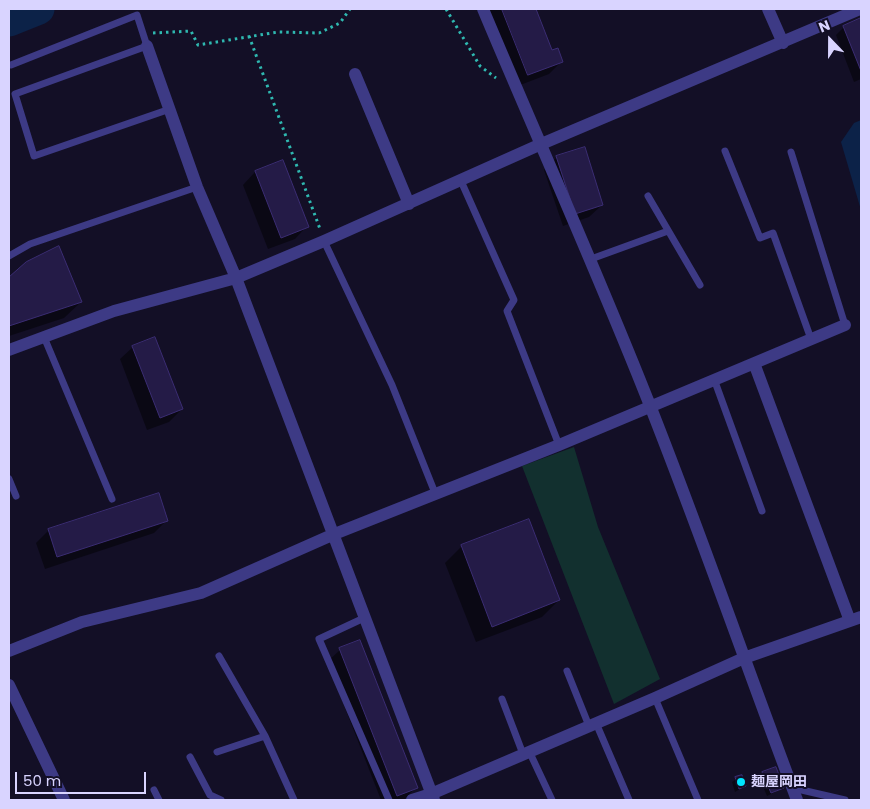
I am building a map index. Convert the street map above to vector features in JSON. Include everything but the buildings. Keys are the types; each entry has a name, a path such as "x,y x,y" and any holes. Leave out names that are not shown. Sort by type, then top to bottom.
{"street":[{"path":"483,9 539,145 591,259 650,405 795,794"},
{"path":"768,9 783,43"},
{"path":"9,350 114,311 236,278 409,204 539,145 860,9"},
{"path":"147,46 197,187 236,278 332,536 433,797"},
{"path":"355,74 409,204"},
{"path":"9,651 82,622 200,593 435,493 559,445 845,324"},
{"path":"412,800 433,797 526,752 744,658 856,619 754,363"},
{"path":"9,685 64,800"}],"lane":[{"path":"11,65 137,16 147,46 15,94 34,156 170,109"},
{"path":"724,151 760,238 773,233 811,339"},
{"path":"791,152 845,324"},
{"path":"461,181 514,300 506,311 559,445"},
{"path":"9,256 30,244 197,187"},
{"path":"648,196 700,285"},
{"path":"591,259 668,231"},
{"path":"324,241 392,384 435,493"},
{"path":"44,337 112,500"},
{"path":"714,379 762,511"},
{"path":"9,479 16,496"},
{"path":"364,618 319,638 389,800"},
{"path":"219,656 264,736 294,800"},
{"path":"567,671 629,800"},
{"path":"655,698 698,800"},
{"path":"502,699 526,752 552,800"},
{"path":"217,752 264,736"},
{"path":"190,757 210,795 221,800"},
{"path":"154,790 158,800"},
{"path":"795,794 845,800"}],"path":[{"path":"143,33 191,31 198,45 278,32 319,33 340,23 350,9"},
{"path":"446,9 480,66 509,87 514,84"},
{"path":"249,36 324,241"}],"green space":[{"path":"574,447 598,527 660,679 614,704 522,466"}],"water":[{"path":"861,120 861,210 841,142 854,123"}],"waterway":[{"path":"9,21 39,9"}],"place":[{"name":"麺屋岡田","path":"741,782"}]}
